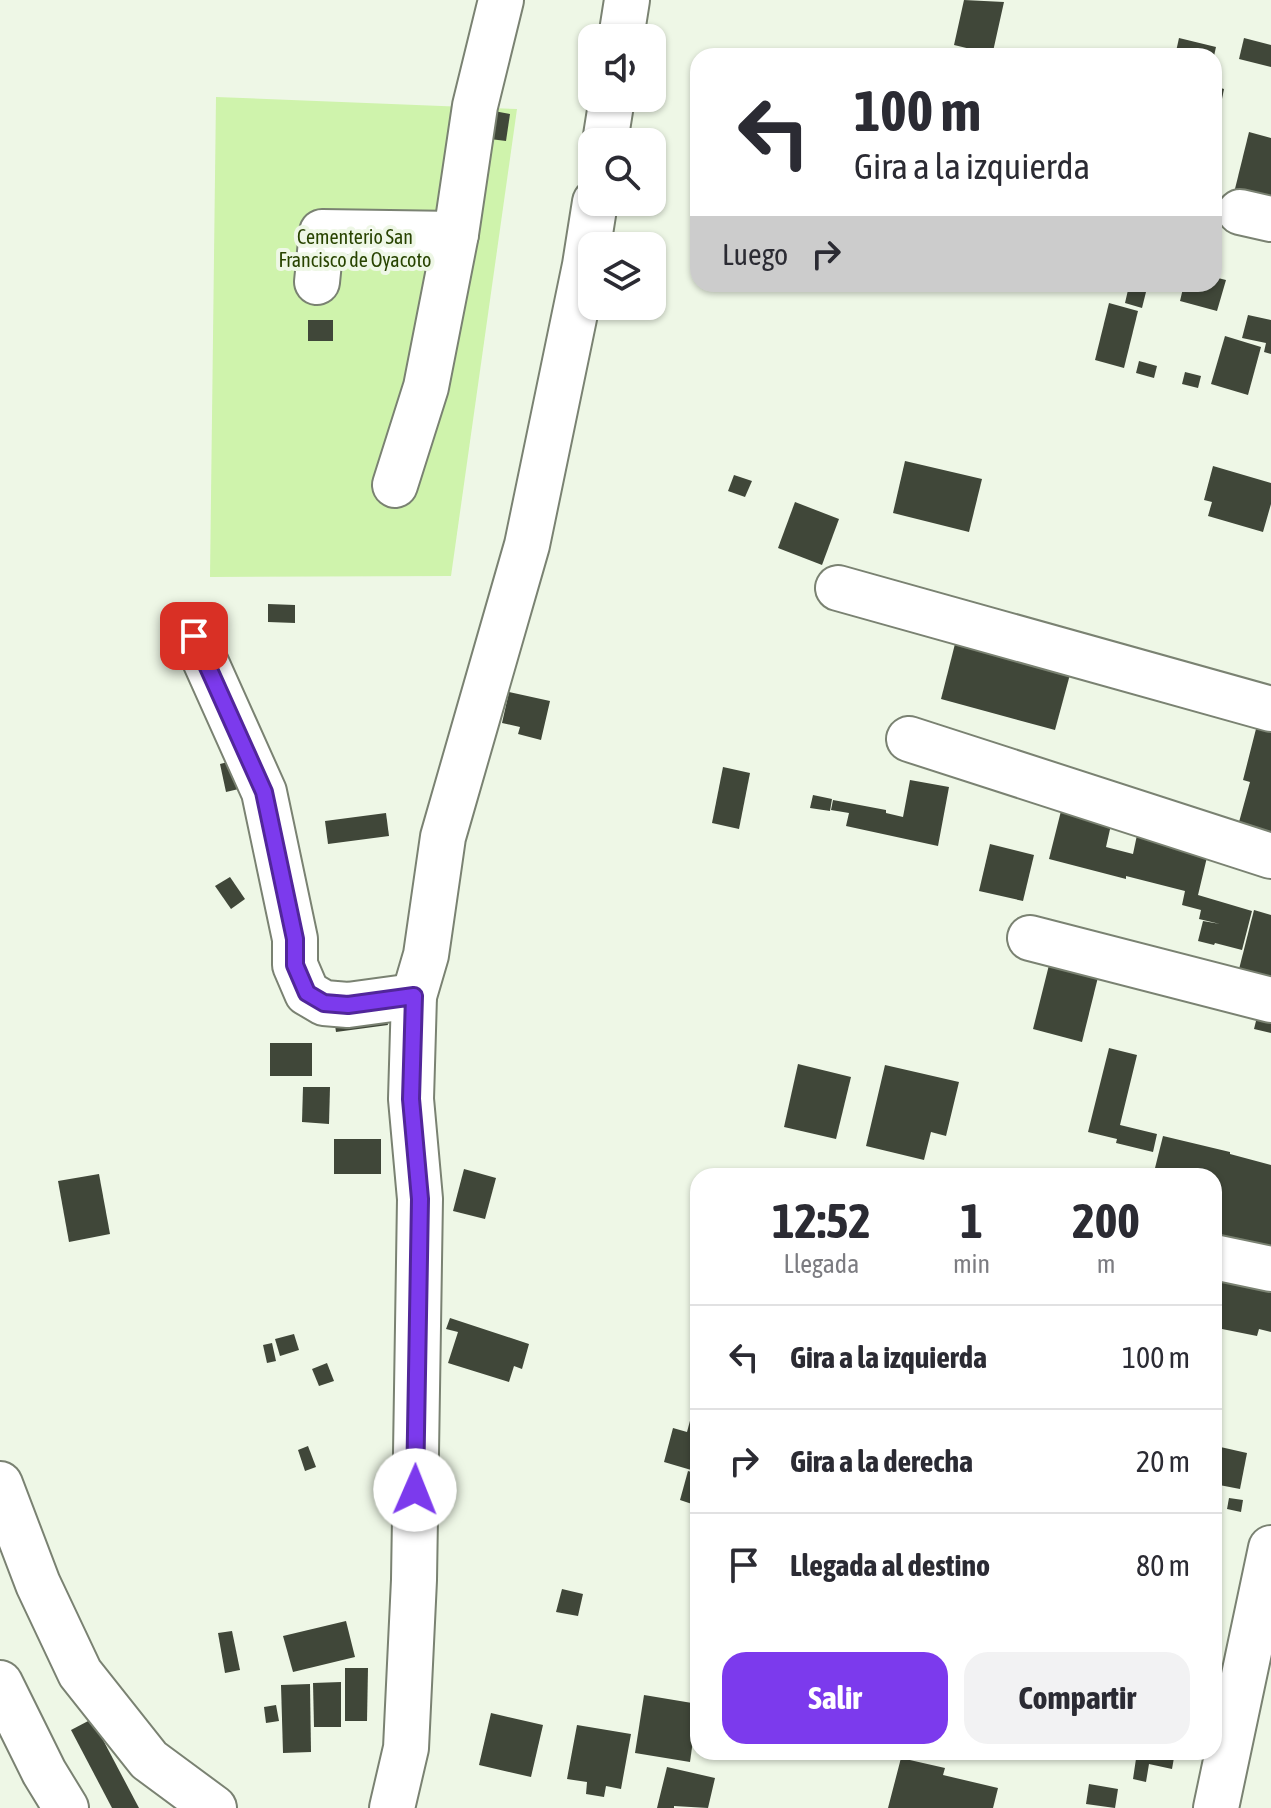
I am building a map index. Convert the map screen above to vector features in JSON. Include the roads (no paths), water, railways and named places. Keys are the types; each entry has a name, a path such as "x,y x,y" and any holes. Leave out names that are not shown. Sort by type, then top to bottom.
{"street":[{"path":"395,485 426,387 456,234 475,106 501,0"},
{"path":"623,24 627,0"},
{"path":"392,1808 406,1748 414,1580 420,1199 411,1099 414,996 426,955 443,837 527,545 593,216"},
{"path":"317,282 322,232 456,234"},
{"path":"838,588 1271,709"},
{"path":"194,636 264,792 295,939 295,965 307,993 324,1003 348,1005 414,996"},
{"path":"909,739 1271,856"},
{"path":"1030,938 1271,1000"},
{"path":"1222,1259 1271,1269"},
{"path":"0,1484 38,1584 80,1673 149,1760 214,1808"},
{"path":"1216,1808 1271,1548"},
{"path":"0,1683 44,1772 66,1808"}],"park label":[{"name":"Cementerio San Francisco de Oyacoto","path":"355,248"}]}
